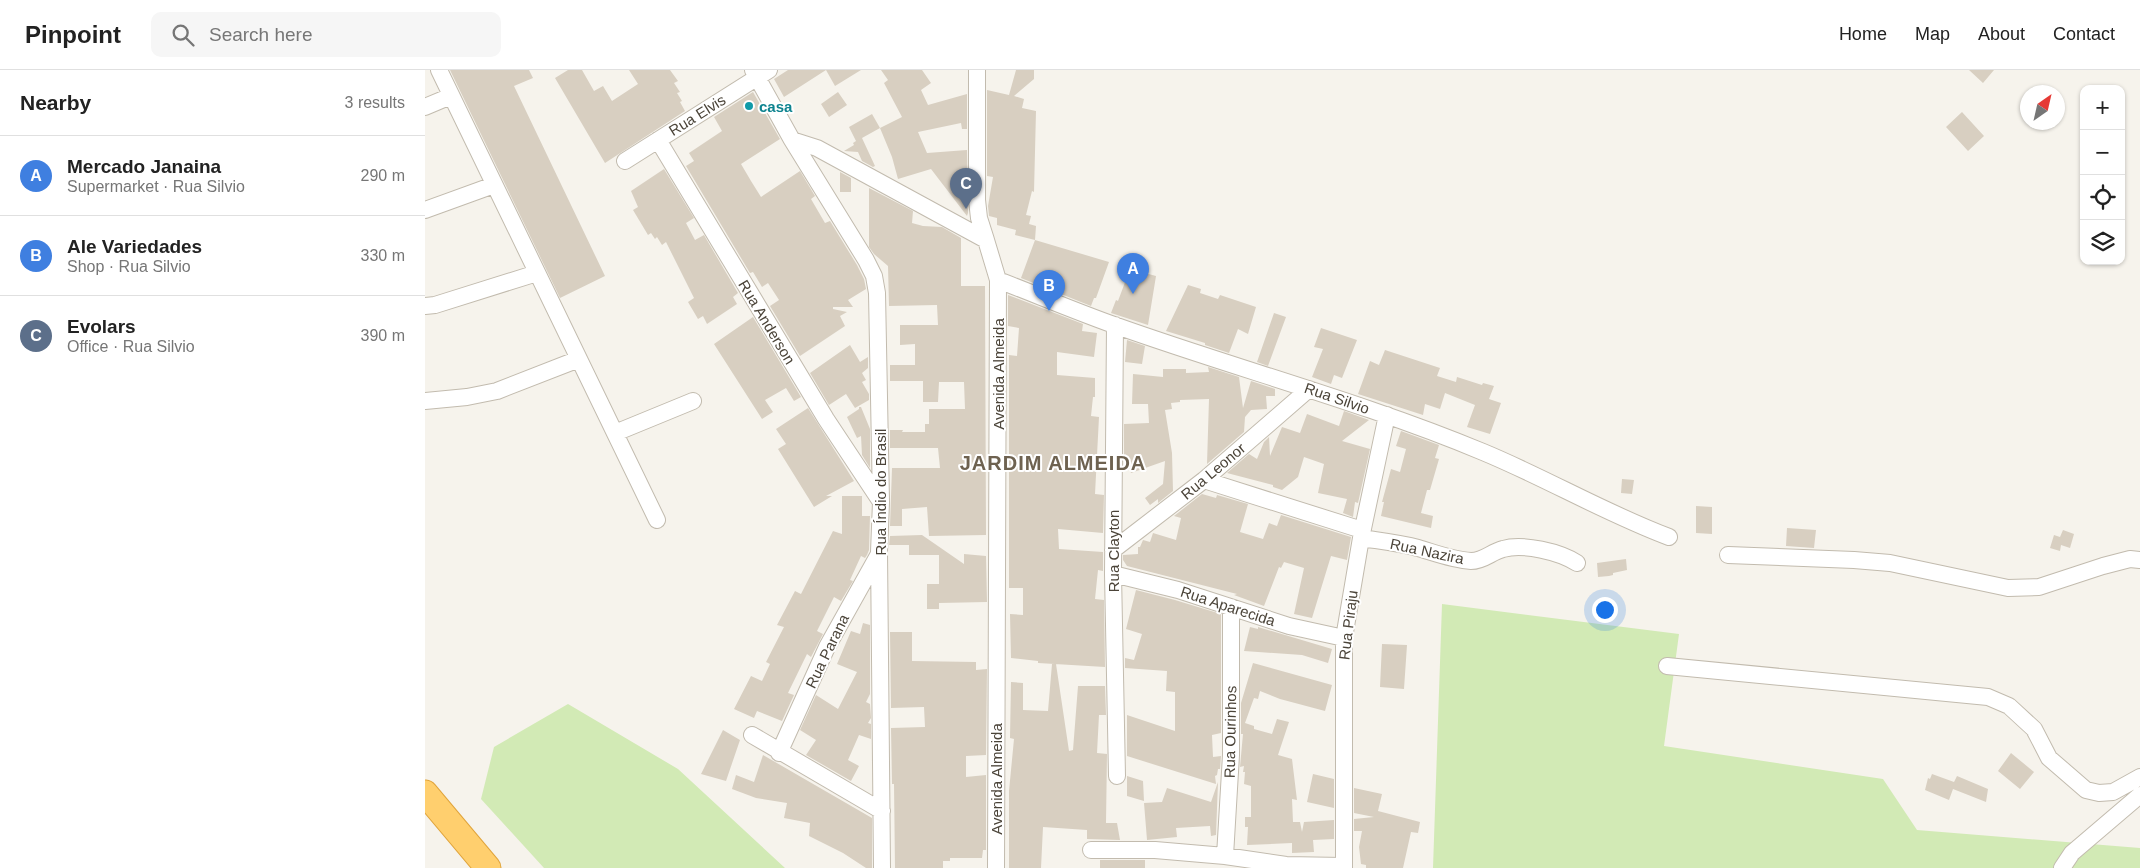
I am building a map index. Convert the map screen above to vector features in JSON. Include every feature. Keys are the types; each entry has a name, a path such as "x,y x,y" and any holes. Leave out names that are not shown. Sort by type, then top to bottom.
{"highway":[{"path":"425,793 488,868"}],"street":[{"path":"439,70 657,520"},
{"path":"977,70 977,200 979,218 986,240"},
{"path":"760,73 792,140 817,148 986,240"},
{"name":"Rua Elvis","path":"625,161 760,73"},
{"path":"425,107 451,96"},
{"name":"Rua Anderson","path":"657,140 826,419 881,502"},
{"name":"Rua Índio do Brasil","path":"792,140 874,276 877,292 881,502 879,552 882,868"},
{"path":"425,210 495,185"},
{"name":"Avenida Almeida","path":"986,240 998,280 996,868"},
{"path":"425,306 435,305 537,273"},
{"name":"Rua Silvio","path":"998,280 1115,325 1309,389 1484,452 1577,496 1608,513 1669,537"},
{"name":"Rua Clayton","path":"1115,325 1113,574 1117,776"},
{"path":"425,401 467,397 497,391 579,359"},
{"name":"Rua Leonor","path":"1113,550 1204,480 1309,389"},
{"path":"615,433 693,401"},
{"name":"Rua Piraju","path":"1343,867 1344,638 1362,534 1387,416"},
{"name":"Rua Nazira","path":"1204,480 1362,534 1457,559 1483,560 1501,549 1510,547 1557,552 1577,563"},
{"name":"Rua Parana","path":"779,753 827,646 879,552"},
{"path":"1728,555 1890,563 2008,588 2039,586 2130,559 2140,560"},
{"name":"Rua Aparecida","path":"1113,574 1178,590 1289,626 1344,638"},
{"name":"Rua Ourinhos","path":"1225,856 1231,756 1231,607"},
{"path":"1667,666 1988,697 2009,706 2034,729 2049,758 2086,790 2099,793 2113,792 2140,777"},
{"path":"752,735 779,753 882,811"},
{"path":"2062,868 2073,853 2140,795"},
{"path":"1091,850 1155,850 1225,856 1286,866 1343,867"}],"green space":[{"path":"1442,604 1679,634 1664,746 1883,779 1917,830 2140,848 2140,868 1433,868"},
{"path":"568,704 678,769 785,868 544,868 481,799 494,747"}],"building":[{"path":"450,70 529,70 533,78 514,86 605,276 560,298"},
{"path":"568,70 582,70 594,91 603,86 612,101 638,84 629,70 670,70 678,81 674,83 680,92 677,93 685,111 605,163 555,78"},
{"path":"788,70 826,70 784,97 774,79"},
{"path":"826,70 861,70 835,86"},
{"path":"881,70 922,70 931,83 921,90 928,105 967,94 967,129 962,129 961,123 918,132 927,153 967,150 967,216 931,169 898,179 892,157 880,128 902,117 884,83 888,80"},
{"path":"1016,70 1034,70 1034,79 1014,96 1024,99 1022,108 1036,111 1034,192 1032,191 1026,215 1031,216 1029,224 1036,226 1035,240 1015,235 1016,230 997,225 997,218 989,216 988,206 993,177 987,176 987,90 1009,95"},
{"path":"1969,70 1994,70 1983,83"},
{"path":"753,92 780,139 741,164 761,197 800,171 815,196 811,199 825,223 830,221 857,265 864,279 866,289 848,300 853,307 833,307 833,309 847,312 840,316 845,326 800,356 770,306 779,300 768,283 762,287 753,272 750,273 686,166 694,161 689,153 722,131 714,117"},
{"path":"838,92 847,105 829,117 821,104"},
{"path":"1962,112 1984,136 1968,151 1946,127"},
{"path":"872,114 880,128 862,138 875,166 873,167 862,161 858,152 844,151 854,145 853,143 856,141 849,127"},
{"path":"664,169 694,218 686,223 695,240 704,235 738,293 733,297 737,304 707,324 703,316 698,319 688,302 694,298 666,242 662,245 657,237 655,239 651,233 648,235 633,210 638,207 631,191"},
{"path":"840,172 851,178 851,192 840,192"},
{"path":"869,188 913,211 912,223 923,226 942,227 961,238 961,286 985,286 986,535 929,536 927,507 902,509 902,526 890,526 892,468 940,468 938,448 890,448 890,430 925,432 925,424 929,424 929,409 965,409 964,382 939,382 938,402 923,402 923,381 890,381 890,365 915,365 915,344 900,345 900,325 938,325 937,305 889,306 888,266 869,247"},
{"path":"1035,240 1109,262 1096,298 1094,298 1091,306 1021,278"},
{"path":"1130,269 1156,276 1148,325 1111,313 1116,300 1118,301"},
{"path":"1188,285 1201,289 1200,293 1218,299 1220,295 1256,307 1248,334 1238,329 1229,353 1205,345 1205,343 1166,331"},
{"path":"1008,295 1083,324 1082,331 1097,333 1094,357 1057,352 1057,375 1095,378 1095,397 1093,397 1091,416 1099,417 1095,494 1104,495 1103,533 1058,529 1059,549 1103,552 1103,571 1098,570 1095,599 1104,600 1105,667 1038,663 1038,661 1011,658 1010,614 1023,615 1023,588 1009,588 1009,355 1017,356 1019,328 1008,326"},
{"path":"1274,313 1286,317 1268,366 1257,362"},
{"path":"753,317 801,397 794,401 786,388 765,400 773,412 762,419 714,344"},
{"path":"1321,328 1357,340 1342,378 1334,375 1331,384 1312,377 1323,349 1314,347"},
{"path":"1127,340 1145,346 1142,364 1125,362"},
{"path":"850,345 860,362 868,357 868,368 862,373 866,380 862,382 869,394 869,400 855,408 846,394 829,405 810,373"},
{"path":"1385,350 1440,368 1437,376 1456,382 1457,377 1482,385 1483,383 1494,386 1489,399 1501,403 1490,434 1467,427 1475,405 1445,393 1440,409 1425,404 1423,415 1358,394 1370,361 1379,365"},
{"path":"1208,367 1239,377 1243,408 1251,381 1275,389 1275,396 1266,396 1267,409 1251,410 1245,417 1244,432 1207,464 1209,399 1180,400 1180,402 1171,403 1172,409 1165,410 1172,453 1173,491 1158,503 1158,499 1150,505 1145,498 1163,484 1165,461 1131,473 1126,456 1124,456 1124,424 1149,423 1148,404 1132,404 1133,374 1163,377 1163,369 1186,369 1186,373 1209,372"},
{"path":"861,407 870,429 870,468 862,455 861,436 857,438 847,417 859,409"},
{"path":"808,408 854,481 826,496 832,496 814,507 778,449 786,444 776,429"},
{"path":"1344,411 1369,420 1342,441 1370,449 1358,503 1355,502 1353,517 1343,513 1347,499 1318,493 1324,464 1304,457 1298,477 1282,490 1273,487 1273,485 1227,473 1249,454 1257,459 1264,442 1269,437 1270,456 1282,427 1300,433 1307,414 1339,426"},
{"path":"1401,431 1439,445 1435,458 1439,459 1430,490 1427,490 1421,513 1433,516 1431,528 1381,516 1384,502 1382,502 1391,469 1400,472 1406,449 1396,446"},
{"path":"1622,479 1634,480 1632,494 1621,493"},
{"path":"1202,494 1216,498 1217,495 1248,504 1240,532 1263,539 1269,523 1277,526 1281,515 1351,537 1347,560 1331,556 1312,618 1294,614 1304,568 1284,562 1281,568 1279,567 1264,606 1234,595 1237,594 1127,566 1123,560 1123,555 1138,554 1138,547 1140,547 1143,540 1150,542 1153,533 1176,540 1181,518 1174,516"},
{"path":"842,496 862,496 862,516 870,516 869,550 867,555 865,558 861,556 850,580 853,581 841,601 834,597 817,631 823,634 811,657 807,654 788,693 794,695 782,721 757,711 754,718 734,709 751,676 762,681 770,664 766,662 784,627 777,625 795,591 801,594 833,531 842,534"},
{"path":"1696,506 1712,507 1712,534 1696,533"},
{"path":"1787,528 1816,530 1814,548 1786,546"},
{"path":"2063,530 2074,534 2070,548 2061,545 2060,551 2050,548 2054,535 2060,537"},
{"path":"922,535 964,564 964,554 986,556 987,602 939,603 939,609 927,609 927,584 939,584 939,555 909,555 909,545 889,545 890,536"},
{"path":"1626,559 1627,570 1613,573 1613,575 1609,576 1598,577 1597,563"},
{"path":"1136,590 1221,614 1221,733 1212,735 1213,757 1221,756 1220,769 1218,769 1215,776 1216,784 1127,756 1127,715 1175,731 1175,692 1166,691 1167,671 1125,668 1125,658 1134,660 1142,634 1126,629"},
{"path":"863,623 870,625 870,694 866,702 870,704 871,718 868,723 871,724 871,739 859,735 848,760 859,766 851,781 806,755 816,740 800,730 816,695 838,709 857,672 837,664 851,631 860,634"},
{"path":"1250,627 1258,629 1258,627 1332,649 1328,663 1302,655 1244,651"},
{"path":"890,632 912,632 912,661 976,662 976,670 987,669 986,755 966,756 966,777 986,775 986,850 983,850 982,858 950,858 950,861 943,861 943,868 895,868 891,728 925,727 924,707 891,708"},
{"path":"1382,644 1407,645 1404,689 1380,687"},
{"path":"1253,663 1332,685 1325,711 1280,699 1260,691 1258,699 1254,698 1245,723 1254,726 1254,729 1272,734 1277,719 1289,722 1278,755 1292,759 1297,800 1292,799 1293,822 1300,822 1302,832 1304,822 1334,820 1334,839 1313,840 1314,852 1292,853 1292,843 1247,845 1248,827 1245,827 1245,817 1251,817 1251,786 1244,784 1244,766 1240,767 1243,734 1241,734 1241,703"},
{"path":"1052,664 1056,664 1069,751 1073,750 1078,686 1105,686 1106,715 1099,715 1097,753 1107,754 1106,823 1117,823 1120,840 1087,839 1087,830 1043,827 1041,868 1009,868 1009,791 1014,739 1010,738 1011,682 1023,683 1023,710 1048,711"},
{"path":"723,730 740,740 726,781 701,774"},
{"path":"2011,753 2034,772 2020,789 1998,771"},
{"path":"763,755 872,818 872,868 866,868 843,853 809,836 810,823 784,818 787,803 756,798 732,789 736,775 754,782"},
{"path":"1313,774 1334,779 1334,808 1307,802"},
{"path":"1932,774 1954,782 1957,776 1988,789 1986,802 1953,789 1949,800 1925,790 1928,778 1930,779"},
{"path":"1127,776 1143,781 1144,801 1127,796"},
{"path":"1218,782 1216,835 1211,836 1210,826 1176,828 1177,837 1147,840 1144,803 1162,802 1167,788 1211,802"},
{"path":"1354,788 1382,794 1378,811 1420,822 1418,833 1411,832 1403,868 1366,868 1366,865 1361,864 1359,847 1362,831 1354,831 1354,819 1374,817 1354,813"},
{"path":"1100,860 1145,860 1145,868 1100,868"}],"place":[{"name":"casa","path":"749,106"},
{"name":"Evolars","path":"966,209"},
{"name":"Mercado Janaina","path":"1133,294"},
{"name":"Ale Variedades","path":"1049,311"}],"district":[{"name":"JARDIM ALMEIDA","path":"1053,463"}]}
